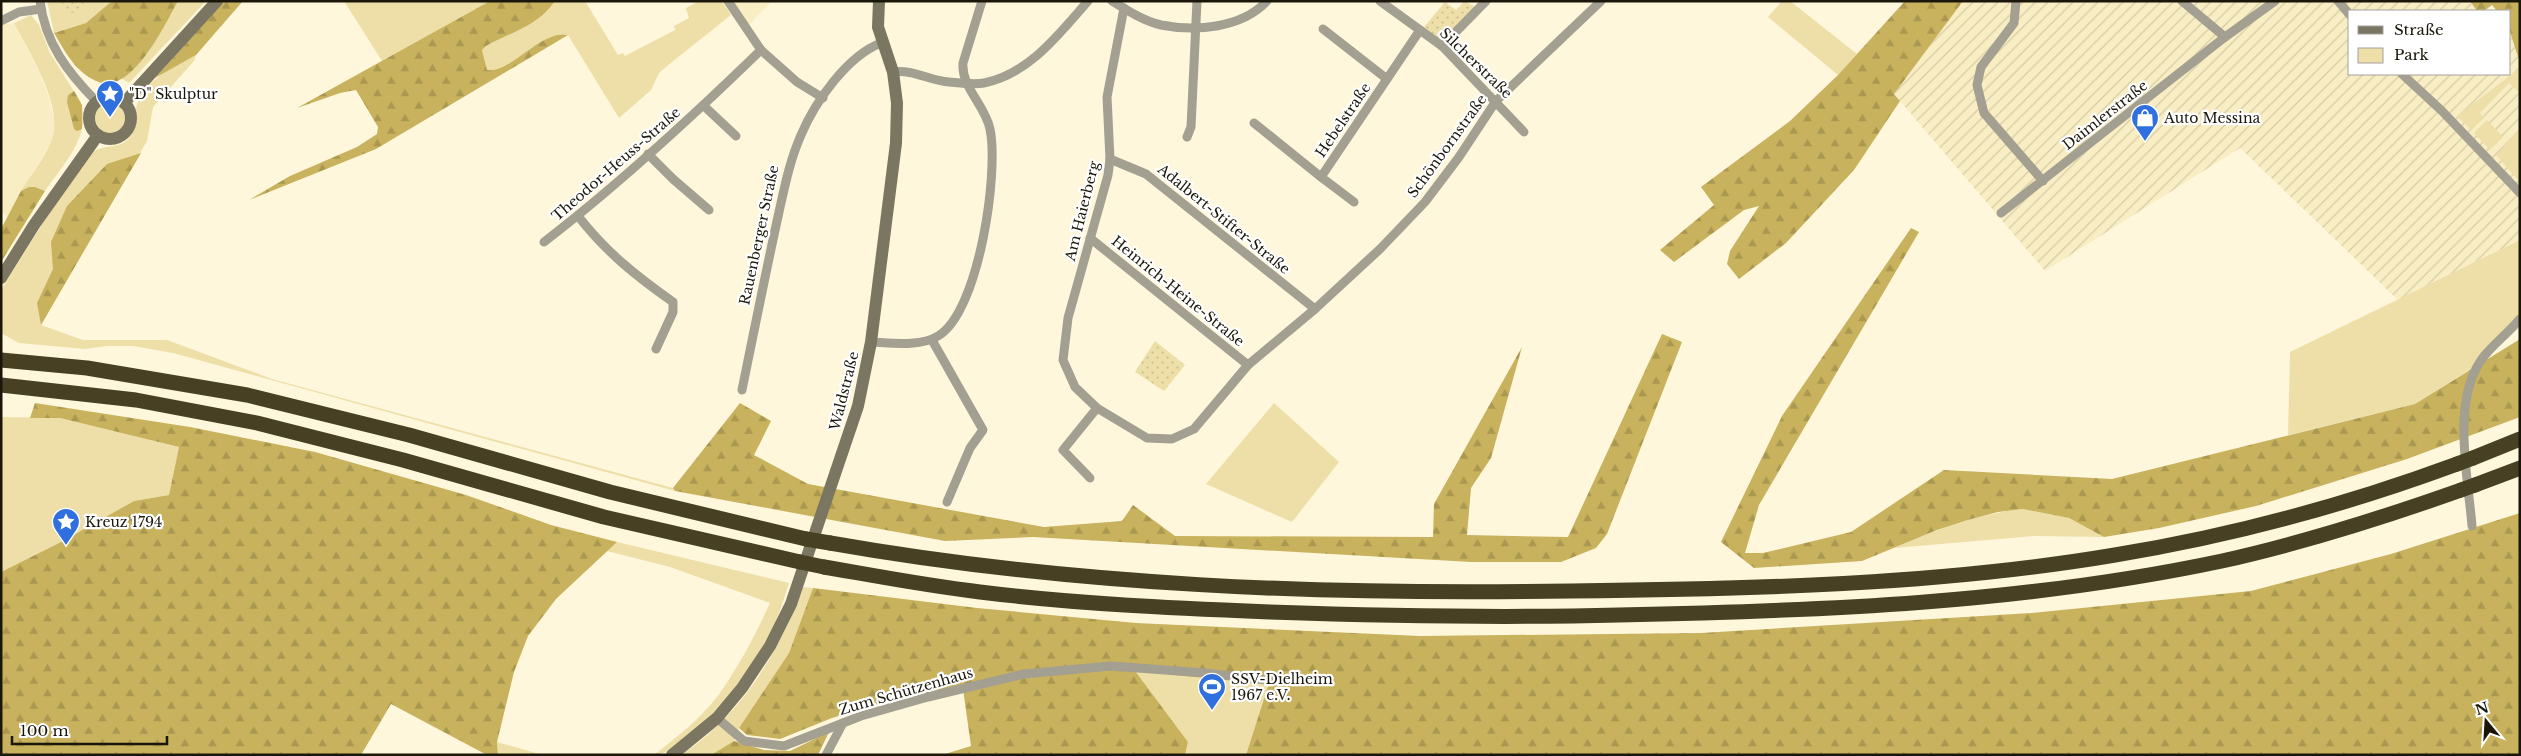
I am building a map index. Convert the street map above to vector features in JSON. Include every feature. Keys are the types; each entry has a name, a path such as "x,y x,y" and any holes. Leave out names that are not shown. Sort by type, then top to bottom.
{"highway":[{"path":"1,360 141,376 247,395 409,435 666,506 830,543 988,567 1117,580 1200,585 1496,593 1688,590 1978,573 2116,555 2270,524 2384,490 2520,439"},
{"path":"1,385 128,399 258,423 402,460 604,518 824,568 980,592 1117,605 1216,610 1494,617 1690,614 1862,607 2045,590 2114,581 2221,561 2327,534 2461,490 2520,468"}],"street":[{"path":"124,102 218,1"},
{"path":"728,1 761,50 797,82 823,98"},
{"path":"879,1 878,27 882,43"},
{"path":"871,342 910,343 932,340 941,335 958,316 967,296 989,204 992,178 990,129 981,105 966,84 963,74 963,64 982,1"},
{"path":"893,72 910,72 938,81 983,84 1023,68 1046,47 1088,1"},
{"path":"1112,1 1161,24 1197,26 1232,24 1257,12 1267,1"},
{"path":"1187,137 1191,127 1197,1"},
{"name":"Silcherstraße","path":"1380,1 1442,46 1524,132"},
{"path":"1442,46 1486,1"},
{"name":"Schönbornstraße","path":"1248,365 1315,309 1380,249 1425,202 1459,157 1496,101 1601,1"},
{"path":"2016,1 2014,23 1981,67 1977,85 1984,113 2043,181"},
{"path":"2182,1 2225,38"},
{"name":"Daimlerstraße","path":"2001,213 2275,1"},
{"path":"2338,1 2348,14"},
{"path":"1,21 40,5 56,53 77,83 97,102"},
{"name":"Am Haierberg","path":"1124,8 1107,97 1110,159 1068,318 1063,360 1075,387 1097,408 1147,438 1172,439 1194,429 1248,365"},
{"name":"Hebelstraße","path":"1323,29 1387,79"},
{"name":"Hebelstraße","path":"1321,177 1420,30"},
{"name":"Waldstraße","path":"672,755 717,718 756,670 791,604 858,406 871,342 896,143 896,103 893,72 882,43"},
{"name":"Rauenberger Straße","path":"742,390 787,172 801,134 823,98 856,57 869,48 882,43"},
{"name":"Theodor-Heuss-Straße","path":"544,242 578,216 704,106 761,50"},
{"path":"2403,75 2442,111 2520,192"},
{"path":"113,98 124,102 131,114 128,128 124,133 112,139 98,135 91,125 90,119 93,107 97,102 113,98"},
{"path":"704,106 736,136"},
{"name":"Hebelstraße","path":"1254,123 1354,202"},
{"path":"1,278 34,225 98,135"},
{"path":"648,154 673,180 709,210"},
{"name":"Adalbert-Stifter-Straße","path":"1110,159 1146,174 1315,309"},
{"path":"578,216 598,242 633,273 673,302 673,312 656,349"},
{"name":"Heinrich-Heine-Straße","path":"1090,238 1248,365"},
{"path":"2472,526 2464,426 2468,394 2474,373 2485,355 2520,319"},
{"path":"932,340 983,430 970,448 947,502"},
{"path":"1090,478 1063,450 1097,408"},
{"name":"Zum Schützenhaus","path":"717,718 744,741 784,746 861,716 928,697 1024,674 1111,666 1205,673 1275,681"},
{"path":"826,755 843,723"}],"shaded area":[{"path":"728,1 772,1 746,28"},
{"path":"1963,1 2470,1 2476,10 2348,10 2348,75 2511,75 2511,35 2520,63 2520,240 2398,300 2240,148 2045,271 1894,94"},
{"path":"14,23 39,71 49,98 55,123 52,141 7,217 1,210 1,25"}],"green space":[{"path":"47,1 112,1 86,23 54,33"},
{"path":"60,1 89,1 81,10 69,14 62,9"},
{"path":"112,1 178,1 157,38 138,64 128,75 117,81 105,84 80,71 54,33 86,23"},
{"path":"178,1 206,1 129,83 122,79 148,53"},
{"path":"224,1 243,1 196,55 155,78"},
{"path":"344,1 490,1 382,61"},
{"path":"490,1 555,1 548,10 532,23 486,46 482,50 487,70 506,65 547,38 568,35 376,149 249,200 290,176 357,147 377,134 378,127 356,90 340,93 297,108"},
{"path":"555,1 585,1 618,55 623,53 625,56 675,30 674,26 689,18 686,8 699,1 722,1 731,15 659,73 651,90 619,118 568,35 558,35 547,39 506,66 497,70 487,71 482,50 486,46 524,28 541,17"},
{"path":"1465,1 1475,7 1446,36 1437,38 1424,27 1445,2 1456,10"},
{"path":"1782,1 1790,1 1857,54 1838,75 1768,17"},
{"path":"1905,1 1963,1 1894,94 1900,101 1854,170 1786,243 1739,279 1727,264 1730,251 1759,206 1744,210 1674,262 1660,250 1714,205 1701,187 1790,121 1838,75"},
{"path":"2470,1 2520,1 2520,63 2511,35 2511,10 2496,10 2492,5 2485,10 2476,10"},
{"path":"31,15 39,25 50,53 80,101 83,113 80,137 67,160 45,191 35,187 21,191 48,148 54,129 54,114 44,81 14,23"},
{"path":"196,55 194,61 153,107 147,141 41,325 83,340 167,340 272,379 673,488 675,491 173,353 133,346 107,346 85,349 19,343 1,333 1,290 58,199 94,151 115,146 126,141 131,136 135,126 137,104 144,90 164,73"},
{"path":"2520,68 2520,93 2509,83 2480,113 2484,118 2471,130 2457,116"},
{"path":"74,91 82,105 82,129 77,131 74,129 67,102 68,95"},
{"path":"110,103 121,107 125,118 121,129 110,133 99,129 95,118 99,107"},
{"path":"2487,120 2503,137 2490,150 2474,133"},
{"path":"2520,128 2520,182 2496,155"},
{"path":"141,153 41,325 37,303 53,269 51,242 67,206 107,164"},
{"path":"29,187 45,191 1,262 1,229 21,191"},
{"path":"1911,228 1919,232 1759,505 1745,553 1763,553 1851,532 1944,470 2112,479 2415,404 2520,339 2520,417 2407,459 2256,506 2159,528 2104,537 2069,518 2023,509 1998,512 1937,530 1862,561 1754,568 1721,542 1782,416"},
{"path":"2520,240 2520,319 2475,366 2415,404 2288,435 2290,352"},
{"path":"1662,334 1682,342 1607,534 1596,548 1561,562 1471,562 1033,537 945,541 675,491 673,488 740,403 771,421 754,455 808,484 1044,527 1122,521 1133,505 1175,536 1433,537 1434,504 1522,347 1491,458 1471,488 1467,535 1568,537"},
{"path":"1155,341 1185,365 1164,391 1135,372"},
{"path":"35,403 190,427 315,452 466,495 551,525 617,542 556,599 528,636 514,672 497,742 498,755 487,755 391,704 361,755 1,755 1,572 59,543 134,501 169,495 179,447 60,418 30,418"},
{"path":"1274,403 1339,462 1292,522 1206,484"},
{"path":"1,417 60,418 179,447 169,495 134,501 59,543 1,572"},
{"path":"2023,509 2069,518 2104,537 2035,536 1894,548 1925,535 1973,519"},
{"path":"2520,513 2520,755 1246,755 1270,680 1214,679 1135,671 1188,742 1185,755 942,755 971,746 963,689 905,696 832,718 780,739 747,735 739,728 789,653 813,588 977,608 1136,623 1420,636 1701,633 2031,613 2251,591 2391,554"},
{"path":"617,542 789,583 776,620 754,666 729,697 697,730 666,752 654,755 695,721 717,697 746,651 770,603 670,567 607,551"},
{"path":"803,587 813,588 789,653 739,728 734,741 711,755 681,755 722,721 756,681 782,635"},
{"name":"SSV-Dielheim 1967 e.V.","path":"1134,671 1214,679 1270,680 1246,755 1185,755 1188,742"},
{"path":"829,732 818,755 711,755 734,741 764,750 790,751"},
{"path":"497,742 543,755 498,755"}],"place":[{"name":"\"D\" Skulptur","path":"110,118"},
{"name":"Auto Messina","path":"2145,142"},
{"name":"Kreuz 1794","path":"66,546"},
{"name":"SSV-Dielheim 1967 e.V.","path":"1212,711"}]}
